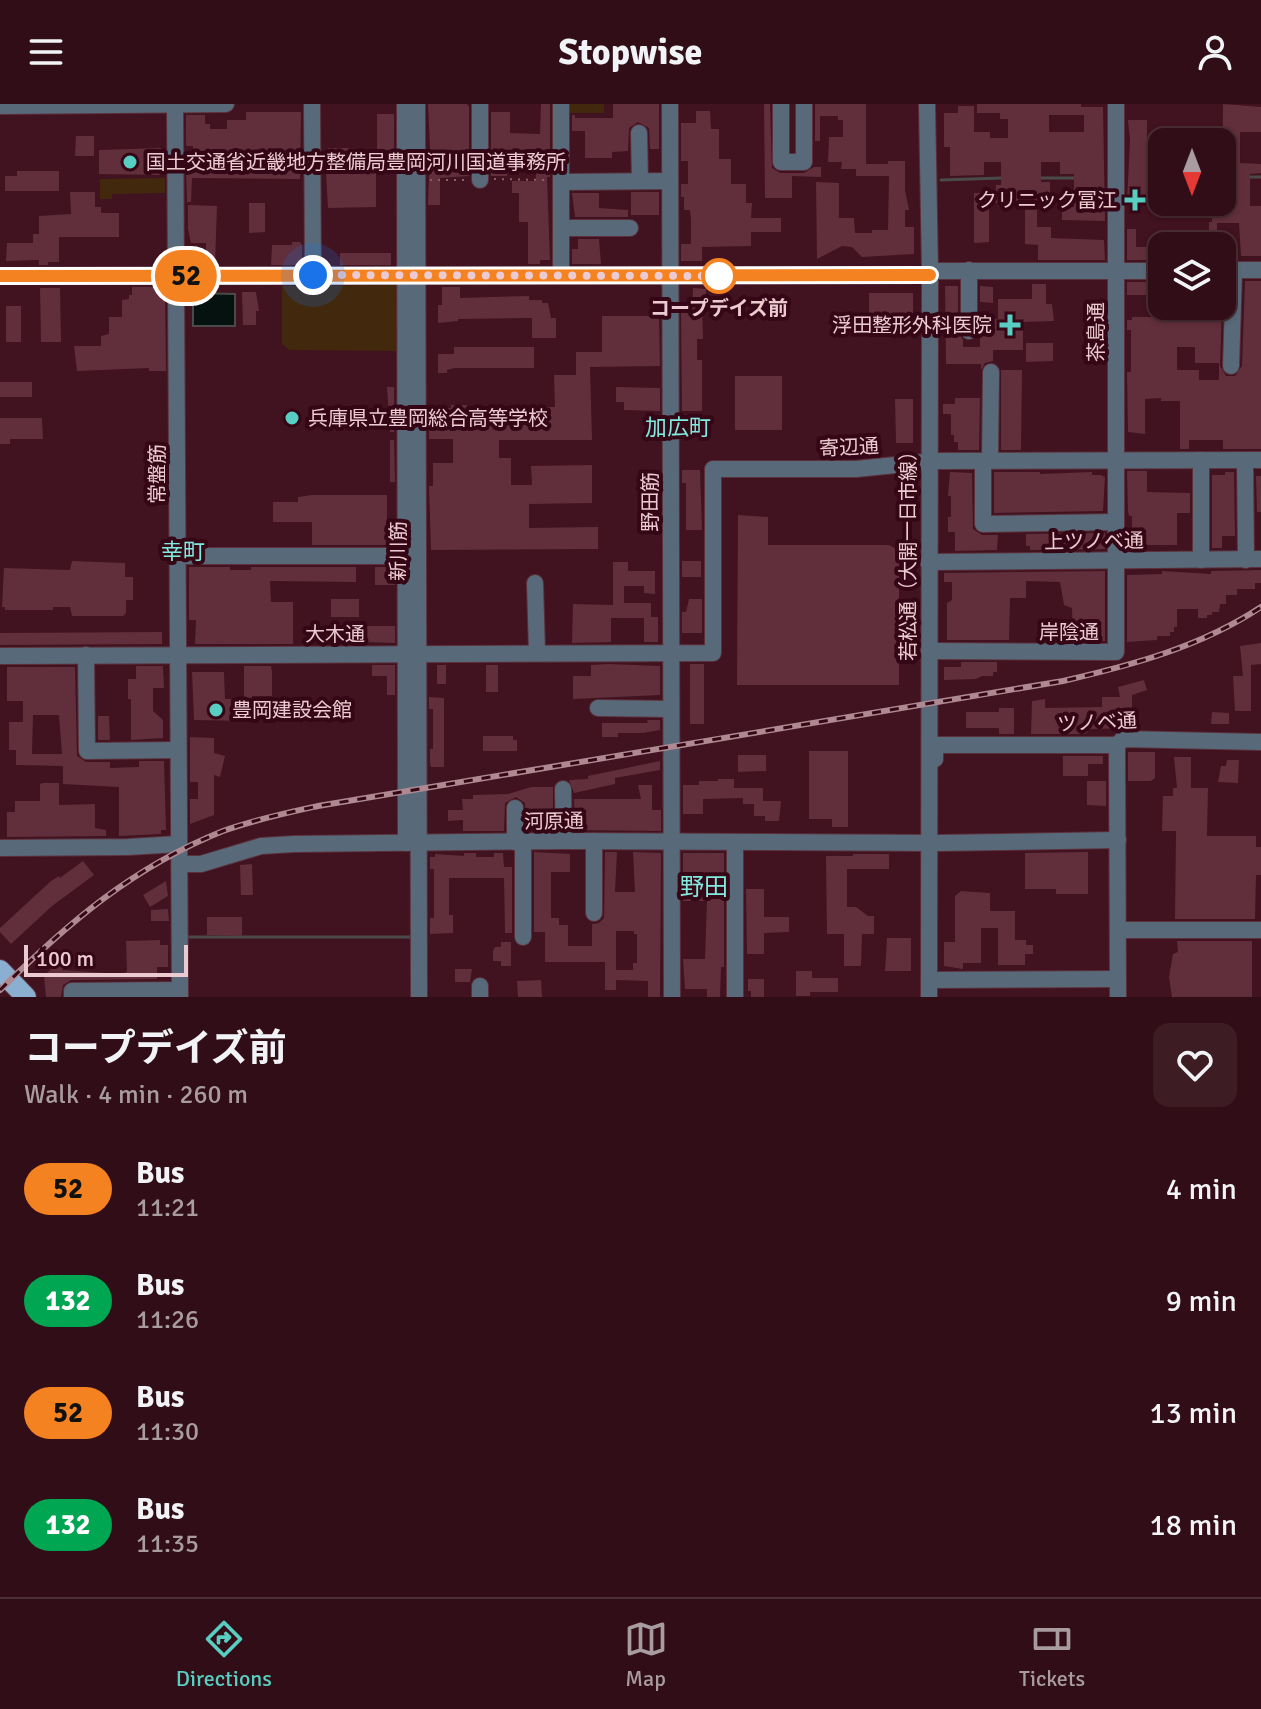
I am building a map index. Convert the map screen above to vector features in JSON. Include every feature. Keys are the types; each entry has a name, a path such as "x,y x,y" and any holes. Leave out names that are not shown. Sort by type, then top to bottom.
{"main road":[{"path":"0,970 26,997"}],"street":[{"name":"常盤筋","path":"175,104 180,994"},
{"path":"0,106 226,104"},
{"path":"312,104 313,275"},
{"name":"新川筋","path":"405,104 412,275"},
{"name":"新川筋","path":"417,104 412,275 412,843 419,997"},
{"path":"480,104 480,180"},
{"path":"561,104 561,275"},
{"name":"野田筋","path":"670,104 672,997"},
{"path":"781,104 781,162 804,162 804,104"},
{"name":"若松通（大開一日市線）","path":"927,104 930,273 928,562 933,843 929,997"},
{"name":"茶島通","path":"1116,104 1116,560"},
{"path":"639,133 640,181"},
{"path":"561,182 670,181"},
{"path":"561,228 630,228"},
{"path":"969,270 969,331"},
{"path":"0,276 670,276 969,270 1148,271"},
{"path":"1236,270 1261,270"},
{"path":"1230,320 1231,366"},
{"path":"991,372 983,524 1116,522"},
{"path":"1201,460 1201,560"},
{"path":"1253,460 1254,560"},
{"name":"寄辺通","path":"671,652 713,653 713,469 856,469 928,461 1253,460"},
{"name":"新川筋","path":"412,488 406,556 412,653"},
{"path":"177,556 406,556"},
{"name":"岸陰通","path":"929,651 1116,652 1116,560"},
{"name":"上ツノベ通","path":"928,562 1254,560"},
{"path":"535,583 537,652"},
{"name":"大木通","path":"0,656 671,652"},
{"path":"86,655 87,751 177,750"},
{"path":"598,708 671,709"},
{"name":"ツノベ通","path":"933,843 935,745 1117,745 1123,739 1261,742"},
{"path":"1117,745 1118,997"},
{"path":"563,789 564,841"},
{"path":"515,808 523,937"},
{"name":"河原通","path":"181,864 201,864 261,846 564,841 933,843 1118,840"},
{"path":"594,841 594,913"},
{"path":"735,842 735,997"},
{"path":"0,848 178,844"},
{"path":"1118,930 1261,930"},
{"path":"929,980 1118,979"},
{"path":"72,997 72,991 180,994"}],"shaded area":[{"path":"568,104 604,104 604,113 568,113"},
{"path":"165,178 165,193 112,194 112,199 100,199 100,179"},
{"path":"401,285 401,351 289,350 282,344 282,286"},
{"path":"193,293 235,294 235,326 193,326"}],"building":[{"path":"428,104 467,104 469,107 469,176 440,178 440,205 428,205"},
{"path":"541,104 550,104 550,177 547,177 550,260 528,264 528,222 519,222 519,193 512,193 512,181 536,181 539,151 510,151 507,176 491,176 491,112 510,112 510,133 540,134"},
{"path":"613,104 659,104 659,149 650,149 649,128 638,122 629,128 628,151 612,152 612,158 585,158 585,131 572,131 572,115 575,118 613,118"},
{"path":"764,104 770,104 772,168 780,173 804,173 821,167 821,177 792,176 792,198 765,198"},
{"path":"815,104 866,104 866,164 905,161 909,210 905,210 905,227 914,227 914,254 862,257 852,247 842,246 817,259 816,182 839,183 839,218 854,218 855,233 872,233 872,230 888,230 889,176 856,176 856,169 841,169 842,162 828,162 829,137 843,137 843,120 838,120 838,116 820,116 820,141 815,141"},
{"path":"977,104 1081,104 1081,107 1103,107 1105,221 1062,220 1062,207 1074,207 1074,174 1060,174 1060,162 1041,162 1041,182 1050,182 1050,198 1037,198 1037,227 1051,227 1051,238 1104,240 1105,260 1038,260 1038,245 1025,244 1025,203 989,203 989,242 974,243 974,193 996,193 996,185 1001,185 1001,162 984,162 984,175 950,176 950,147 944,147 944,113 958,113 958,106 974,106 974,132 990,132 990,138 1008,138 1008,119 1000,119 1000,113 977,113","holes":["1049,115 1084,115 1084,132 1049,132"]},
{"path":"1223,104 1261,107 1261,132 1240,132 1240,163 1261,164 1261,173 1250,174 1250,206 1261,206 1261,256 1241,256 1239,223 1217,223 1217,232 1209,232 1212,216 1236,216 1236,128 1223,128"},
{"path":"696,111 710,111 711,129 719,129 719,159 731,159 731,184 746,184 746,203 752,203 751,218 781,218 781,232 751,232 751,246 702,247 702,261 681,261 681,244 691,244 691,220 690,210 684,210 684,197 681,197 681,184 688,184 688,161 681,161 681,123 696,123"},
{"path":"246,112 301,112 300,179 192,178 191,202 187,202 186,168 193,168 193,146 186,146 186,115 205,115 205,124 210,124 210,129 227,129 227,120 246,120"},
{"path":"377,114 394,114 394,171 376,171 376,207 328,208 325,156 328,156 328,148 359,148 359,156 377,156"},
{"path":"1128,120 1147,120 1148,202 1127,202"},
{"path":"76,136 94,136 94,156 75,156"},
{"name":"国土交通省近畿地方整備局豊岡河川国道事務所","path":"161,148 161,175 99,174 99,150"},
{"path":"17,171 59,171 59,191 5,191 5,176 17,176"},
{"path":"70,192 95,192 95,207 101,207 101,213 119,213 119,237 59,237 59,262 48,262 48,265 39,265 39,260 6,261 7,243 33,243 33,234 39,234 39,216 71,214"},
{"path":"631,192 659,192 659,215 631,215"},
{"path":"572,193 599,193 599,208 628,210 628,217 575,217"},
{"path":"249,203 265,203 265,232 249,233"},
{"path":"188,205 217,206 215,265 206,265 206,243 191,243"},
{"path":"1127,229 1136,229 1136,247 1148,247 1148,260 1127,260"},
{"path":"578,239 599,239 601,264 572,264 572,249 578,249"},
{"path":"292,242 302,245 302,265 271,265 272,245 292,245"},
{"path":"340,253 391,253 391,265 340,265"},
{"path":"1245,281 1261,281 1261,449 1223,449 1223,440 1189,440 1189,449 1180,449 1180,401 1161,401 1161,398 1145,399 1145,434 1128,432 1127,372 1131,372 1131,330 1127,330 1127,320 1148,317 1148,320 1222,320 1220,366 1226,376 1235,376 1242,366","holes":["1177,347 1195,347 1195,363 1219,363 1219,380 1199,380 1199,370 1177,370"]},
{"path":"1127,282 1148,282 1148,295 1127,295"},
{"path":"1032,284 1046,284 1046,304 1052,304 1054,321 1023,322 1023,350 993,350 993,361 985,363 981,370 981,364 946,364 945,286 958,286 958,331 963,347 980,347 980,319 998,319 998,299 1032,299"},
{"path":"980,286 993,287 993,303 980,302"},
{"path":"132,287 165,287 166,371 149,371 149,368 77,371 74,346 101,346 101,336 109,334 109,317 122,317 122,300 129,299"},
{"path":"442,287 460,287 460,298 529,296 529,300 542,300 542,303 548,303 551,318 556,318 556,338 532,338 532,318 458,319 438,323"},
{"path":"40,288 60,288 61,342 41,342"},
{"path":"693,288 706,289 706,308 702,308 703,339 697,339 697,360 702,360 702,411 682,411 681,313 692,313"},
{"path":"242,292 256,292 259,311 256,311 256,325 243,325"},
{"path":"869,293 913,293 913,321 869,321"},
{"path":"6,306 21,306 21,342 6,342"},
{"path":"1086,307 1105,307 1105,321 1099,322 1099,363 1086,363"},
{"path":"602,316 659,316 660,366 590,367 592,440 499,440 499,458 511,458 511,485 532,485 531,466 592,465 592,503 529,504 529,528 598,527 598,549 431,550 429,486 433,486 433,463 453,463 453,439 429,439 429,408 451,408 451,405 467,405 467,408 555,407 554,375 576,375 576,352 602,352"},
{"path":"1026,343 1053,343 1053,361 1026,362"},
{"path":"454,347 534,347 534,368 454,368 447,370 447,373 438,373 438,354 454,354"},
{"path":"1001,370 1022,370 1021,450 1001,450"},
{"path":"735,376 782,376 782,430 735,430"},
{"path":"0,382 32,382 32,397 0,397"},
{"path":"387,387 394,387 394,432 390,432"},
{"path":"616,387 660,388 660,411 624,410 624,402 616,402"},
{"path":"955,398 980,398 979,450 958,450 958,442 954,442 951,414 943,414 943,404 955,404"},
{"path":"895,399 913,399 913,443 896,443"},
{"path":"0,418 42,418 43,439 10,439 10,444 0,444"},
{"path":"390,440 394,440 395,482 390,482"},
{"path":"682,470 700,470 702,530 686,530 686,483 682,483"},
{"path":"1127,471 1147,471 1147,492 1190,493 1190,513 1177,513 1177,545 1146,545 1146,549 1127,549 1127,539 1132,534 1132,516 1128,511"},
{"path":"950,472 972,473 973,529 982,535 998,535 997,550 955,551 955,532 948,532 948,517 951,517 951,496 948,496"},
{"path":"994,472 1092,472 1092,475 1101,475 1105,477 1103,511 994,513"},
{"path":"1225,472 1234,472 1235,536 1222,536 1222,548 1212,548 1212,475 1225,475"},
{"path":"1256,476 1261,476 1261,512 1257,512"},
{"path":"387,495 387,545 312,545 312,522 273,522 273,502 298,502 298,497"},
{"path":"738,515 768,517 768,545 889,545 896,549 899,557 899,685 737,685"},
{"path":"1105,533 1105,549 1030,550 1030,546 1026,546 1026,534"},
{"path":"72,561 125,563 125,577 133,577 133,600 126,600 123,616 72,616 70,607 5,610 2,607 4,568 70,570"},
{"path":"682,561 701,561 701,577 682,577"},
{"path":"613,562 628,562 628,571 655,571 655,594 644,593 644,586 624,586 624,603 651,603 651,617 658,617 658,642 644,642 644,618 611,618 611,642 572,643 573,604 613,605"},
{"path":"189,567 251,570 251,567 356,567 356,582 270,581 271,602 293,602 293,644 195,644 196,620 189,620"},
{"path":"375,567 395,567 395,585 375,585"},
{"path":"1261,570 1261,583 1255,583 1255,589 1237,589 1237,595 1226,595 1226,604 1220,604 1219,612 1212,612 1207,618 1198,618 1198,609 1177,609 1177,627 1170,632 1170,636 1127,642 1127,575 1162,574 1162,571 1211,574 1211,571"},
{"path":"1105,571 1105,641 1073,639 1072,608 1064,605 1060,582 1026,581 1026,598 1010,598 1009,640 947,640 947,603 952,600 952,582 944,582 944,573"},
{"path":"331,599 359,599 359,617 331,617"},
{"path":"689,599 702,599 702,633 682,633 682,612 686,612"},
{"path":"365,626 395,626 395,643 365,642"},
{"path":"162,632 162,644 0,645 0,633"},
{"path":"1261,643 1261,664 1251,665 1251,711 1235,711 1233,676 1243,676 1240,646"},
{"path":"961,662 997,662 997,672 993,672 993,676 976,679 944,680 944,667 961,667"},
{"path":"690,664 704,664 704,724 690,724"},
{"path":"372,665 395,665 395,695 387,695 387,676 372,676"},
{"path":"437,665 446,665 446,684 437,684"},
{"path":"486,665 498,665 498,692 486,692"},
{"path":"591,665 660,666 660,695 573,699 573,676 591,676"},
{"path":"136,666 163,666 164,688 153,688 153,711 163,720 163,738 131,740 128,679 136,679"},
{"path":"244,666 271,666 272,672 272,696 252,696 252,721 194,720 192,672 224,672 225,699 244,699"},
{"path":"7,667 75,667 77,756 86,762 110,762 110,768 139,767 139,761 164,761 166,830 161,830 161,834 119,836 119,787 63,784 63,766 16,765 16,750 9,750 9,722 23,722 23,701 7,701","holes":["33,715 59,715 62,754 32,754"]},
{"path":"1144,680 1147,690 1132,695 1132,728 1088,729 1084,734 1031,734 1032,701 1045,699 1045,708 1102,707 1102,697 1120,697 1118,687"},
{"path":"429,697 444,698 444,767 431,767 433,709 429,709"},
{"path":"999,708 1014,708 1014,734 999,734 999,728 966,728 966,712 999,712"},
{"path":"1212,712 1229,713 1229,724 1211,724"},
{"path":"98,716 109,716 110,740 98,740"},
{"path":"647,720 660,720 660,730 602,737 602,723 648,723"},
{"path":"483,736 513,736 513,740 517,740 517,751 483,751"},
{"path":"190,737 214,738 214,753 225,756 220,777 214,775 214,815 190,824 190,799 198,799 198,782 190,782"},
{"path":"809,751 848,751 848,827 832,827 832,819 809,819"},
{"path":"1128,752 1155,752 1155,778 1151,781 1128,781"},
{"path":"738,755 766,755 766,771 738,772"},
{"path":"1063,756 1103,756 1103,764 1088,764 1088,776 1063,776"},
{"path":"1174,757 1191,757 1191,788 1208,788 1207,836 1256,836 1256,847 1261,847 1261,875 1256,875 1255,919 1175,919 1176,831 1162,831 1163,796 1173,796 1173,788 1177,788"},
{"path":"1227,760 1239,760 1238,783 1218,782 1221,766 1226,766"},
{"path":"660,761 660,770 615,778 615,784 574,793 569,780 588,779 588,776"},
{"path":"734,779 734,788 763,788 763,801 781,801 779,821 765,821 765,816 754,816 754,804 743,804 743,798 703,799 703,814 683,814 683,785 699,785 699,781"},
{"path":"1087,781 1106,781 1106,806 1087,805"},
{"path":"59,783 59,805 95,804 95,828 106,830 106,836 7,837 7,812 15,812 15,801 40,801 40,784"},
{"path":"638,785 652,785 652,810 661,810 661,831 575,830 574,799 641,799"},
{"path":"531,787 553,787 553,830 526,830 525,803 516,797 505,803 504,831 463,831 463,820 448,821 448,810 463,810 462,799 473,799 473,795 508,794"},
{"path":"534,852 570,854 570,872 551,872 551,918 559,918 559,925 568,925 568,946 592,946 592,924 604,918 605,852 617,852 615,892 635,892 633,852 661,853 660,997 648,997 648,981 616,980 616,990 605,990 605,962 545,962 545,932 534,932","holes":["616,931 634,931 637,934 637,963 633,963 633,970 616,970"]},
{"path":"1088,852 1088,894 1056,894 1056,889 1025,889 1025,853"},
{"path":"464,853 494,857 494,853 503,853 504,867 512,867 512,933 505,933 504,878 449,878 449,915 453,915 453,933 430,934 430,918 434,918 434,869 430,869 430,857 435,857 435,854 464,856"},
{"path":"683,853 724,853 724,967 721,967 720,997 707,997 707,989 685,989 683,959 705,959 707,901 683,901"},
{"path":"889,854 889,869 847,869 847,907 856,907 868,916 874,916 874,934 862,934 861,966 844,966 844,934 827,934 826,856"},
{"path":"83,861 94,875 52,906 11,944 0,928 51,881"},
{"path":"252,864 253,895 241,895 240,865"},
{"path":"166,881 168,896 150,907 143,895"},
{"path":"746,889 764,889 764,917 789,917 789,932 764,933 764,954 747,954"},
{"path":"961,891 990,893 990,911 1015,911 1015,940 1026,940 1026,945 1033,945 1033,954 1025,954 1025,965 998,965 998,928 981,928 981,963 963,963 963,969 944,966 944,942 955,942 955,896"},
{"path":"168,909 169,921 151,921 151,910"},
{"path":"207,917 242,917 242,936 207,935"},
{"path":"887,938 911,938 911,971 885,971"},
{"path":"160,940 160,945 168,945 168,967 157,967 157,979 71,980 63,985 61,997 46,997 44,976 64,956 69,963 62,970 121,974 127,972 126,941"},
{"path":"1177,941 1252,941 1252,997 1172,997 1169,977 1173,954 1178,952"},
{"path":"501,942 511,942 511,966 501,966 501,961 493,961 493,951 495,947 501,947"},
{"path":"455,969 472,969 470,982 455,982"},
{"path":"796,971 812,971 812,978 838,978 838,992 810,992 810,996 796,996"},
{"path":"748,979 764,979 764,997 751,997"},
{"path":"541,980 542,997 518,997 517,981"}],"waterway":[{"path":"1142,177 1148,177"},
{"path":"1249,177 1261,177"},
{"path":"941,180 1002,178"},
{"path":"1038,178 1074,178"},
{"path":"188,937 412,937"}],"railway":[{"path":"0,990 51,942 131,879 190,845 246,823 318,806 1063,681 1190,644 1261,607"}],"bus line":[{"name":"52","path":"0,276 930,275"}],"place":[{"name":"国土交通省近畿地方整備局豊岡河川国道事務所","path":"130,162"},
{"name":"クリニック冨江","path":"1135,200"},
{"name":"コープデイズ前","path":"719,276"},
{"name":"浮田整形外科医院","path":"1010,325"},
{"name":"兵庫県立豊岡総合高等学校","path":"292,418"},
{"name":"豊岡建設会館","path":"216,710"}],"district":[{"name":"加広町","path":"678,427"},
{"name":"幸町","path":"183,551"},
{"name":"野田","path":"704,887"}],"route":[{"path":"313,275 730,276 719,276"}]}
